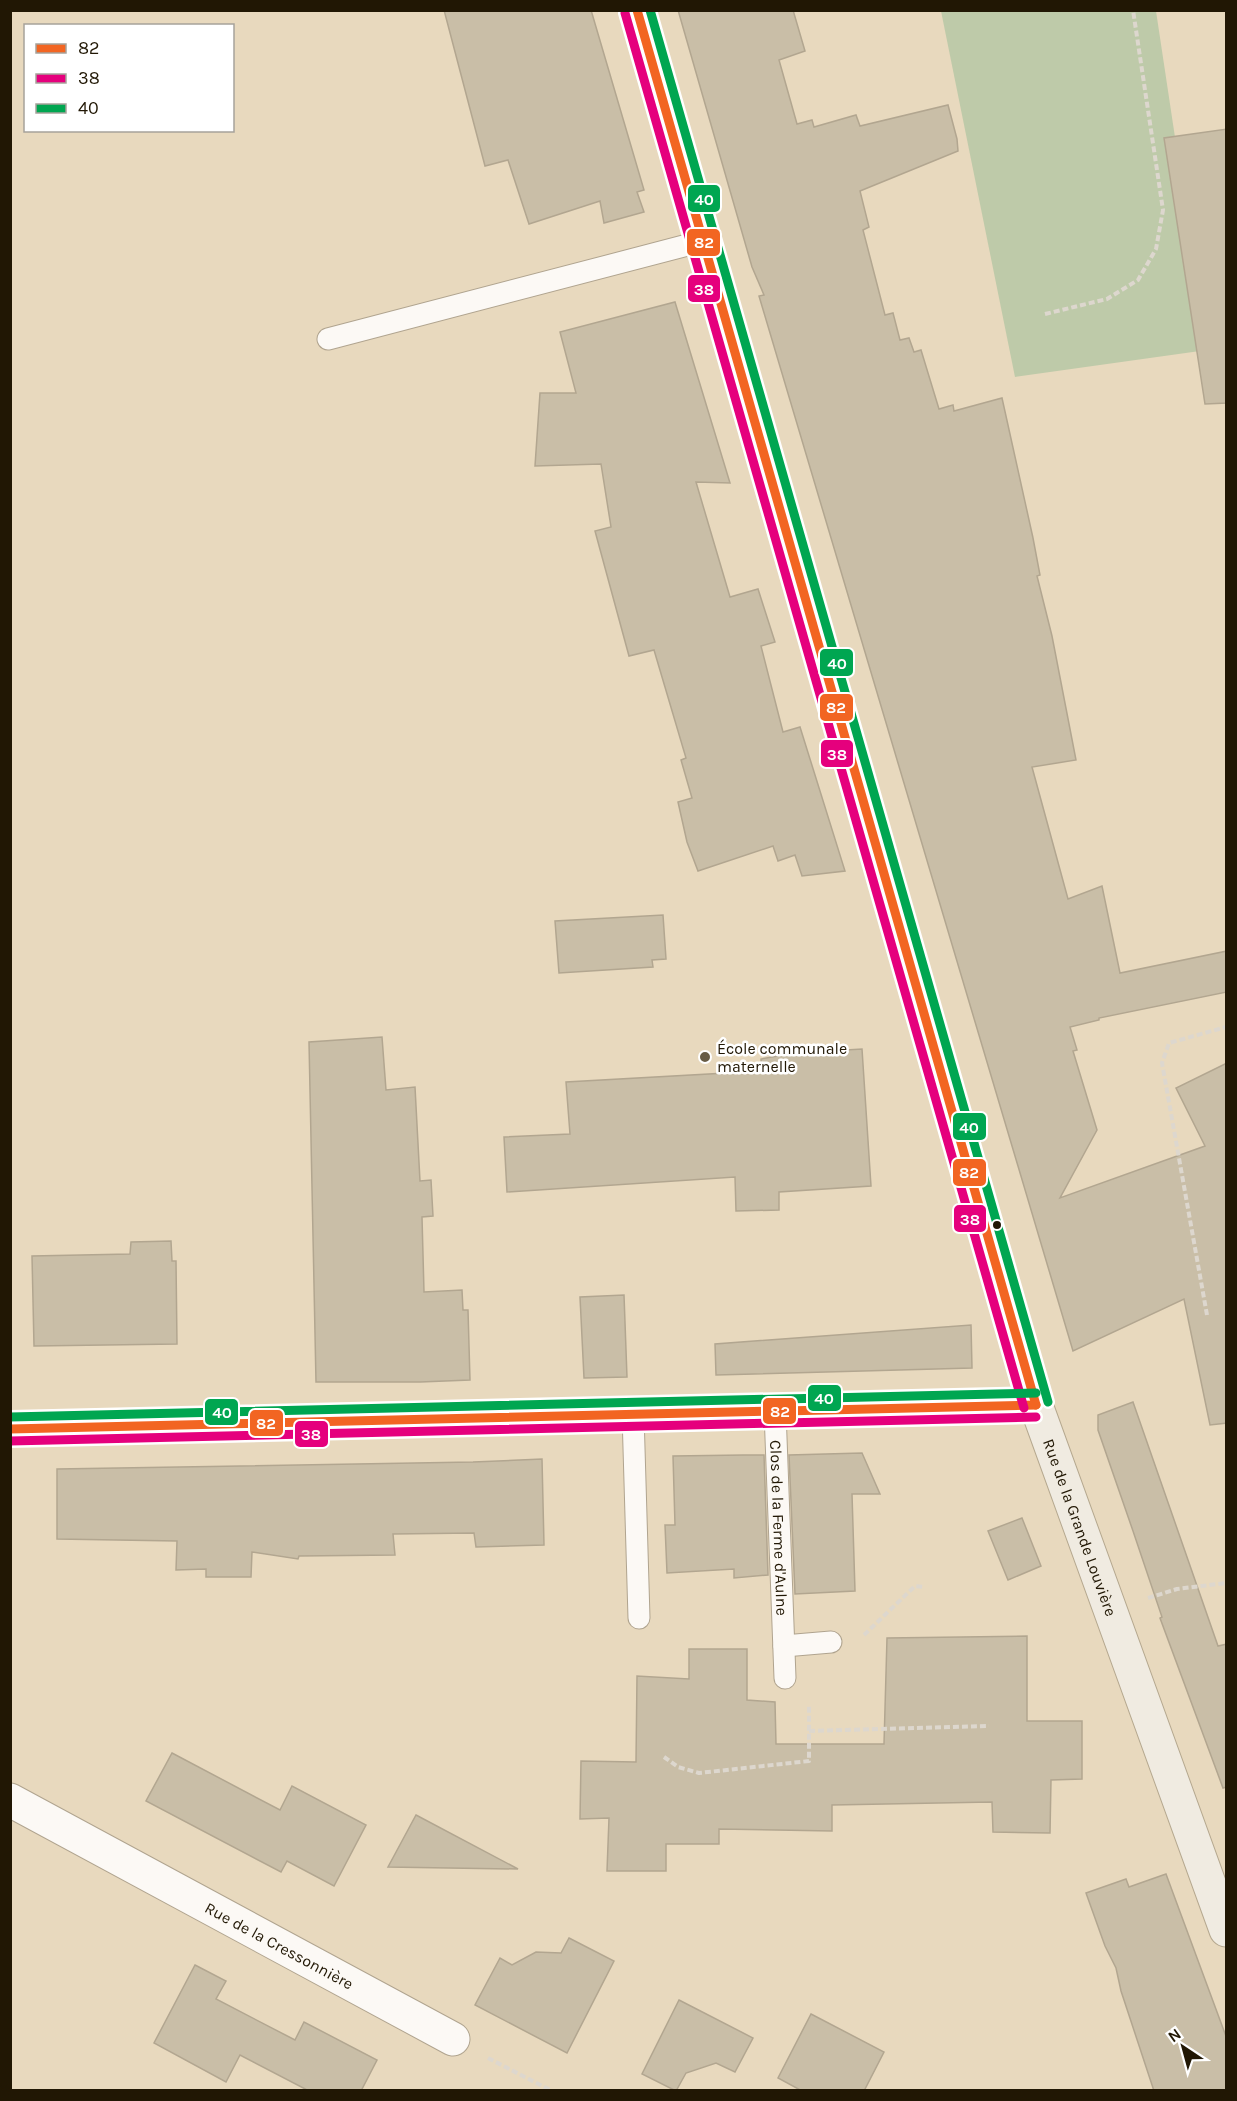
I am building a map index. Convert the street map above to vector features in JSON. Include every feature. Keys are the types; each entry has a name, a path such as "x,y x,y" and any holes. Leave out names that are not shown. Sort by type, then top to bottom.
{"main road":[{"name":"Rue de la Grande Louvière","path":"637,10 1036,1405 1227,1930"},
{"path":"10,1429 1036,1405"}],"street":[{"name":"Rue de la Cressonnière","path":"10,1800 453,2039"}],"lane":[{"path":"328,339 703,241"},
{"name":"Clos de la Ferme d'Aulne","path":"775,1411 785,1678"},
{"path":"633,1414 639,1618"},
{"path":"784,1646 831,1642"}],"path":[{"path":"1046,314 1107,299 1138,280 1156,249 1163,210 1133,10"},
{"path":"1207,1314 1162,1063 1169,1043 1227,1027"},
{"path":"1111,1610 1177,1589 1227,1583"},
{"path":"858,1641 915,1586 924,1587"},
{"path":"664,1757 678,1767 699,1773 809,1761 809,1701"},
{"path":"809,1731 989,1726"},
{"path":"453,2039 549,2091"}],"green space":[{"path":"941,11 1156,11 1207,350 1015,377"}],"building":[{"path":"444,10 591,10 644,190 637,192 644,212 604,223 600,201 529,224 508,160 485,166"},
{"path":"678,10 793,10 805,51 779,60 797,124 812,120 814,127 856,115 860,126 948,105 958,151 860,191 869,227 863,230 885,315 893,313 900,340 909,338 914,352 921,350 939,409 953,405 954,411 1002,398 1033,538 1040,575 1037,576 1052,636 1076,760 1032,767 1068,899 1102,886 1120,973 1227,951 1227,992 1099,1018 1099,1020 1070,1027 1077,1050 1073,1051 1097,1130 1060,1198 1205,1146 1176,1088 1227,1063 1227,1423 1210,1425 1184,1299 1073,1351 759,296 764,295 752,267"},
{"path":"1227,129 1227,403 1205,404 1164,138"},
{"path":"675,302 730,483 696,482 730,597 758,589 775,642 761,646 783,732 800,727 845,871 802,876 795,855 778,861 773,846 698,871 687,842 678,802 692,798 681,760 686,758 654,650 629,656 595,531 611,527 601,464 535,466 540,393 576,393 560,332"},
{"path":"663,915 666,959 652,960 653,967 559,973 555,921"},
{"path":"382,1037 386,1090 415,1087 420,1181 431,1180 433,1216 422,1217 424,1292 462,1290 463,1310 468,1310 470,1380 316,1382 309,1042"},
{"path":"862,1049 871,1186 779,1192 779,1210 736,1211 735,1177 507,1192 504,1137 570,1134 566,1082 762,1071 761,1059 795,1053"},
{"path":"171,1241 172,1261 176,1261 177,1344 34,1346 32,1256 130,1254 131,1242"},
{"path":"624,1295 627,1377 584,1378 580,1297"},
{"path":"971,1325 972,1368 716,1375 715,1344"},
{"path":"1133,1402 1218,1646 1227,1644 1227,1787 1223,1788 1160,1618 1162,1617 1098,1430 1098,1415"},
{"path":"862,1453 880,1494 852,1494 855,1591 795,1594 789,1455"},
{"path":"764,1455 768,1575 734,1578 734,1569 667,1573 665,1525 675,1525 673,1456"},
{"path":"542,1459 544,1545 476,1547 474,1533 393,1534 395,1555 299,1556 298,1559 252,1552 251,1577 206,1577 206,1569 176,1570 177,1541 57,1539 57,1469"},
{"path":"1022,1518 1041,1566 1008,1580 988,1531"},
{"path":"1027,1636 1027,1721 1082,1721 1082,1779 1051,1780 1050,1833 993,1832 992,1802 832,1805 832,1831 719,1829 719,1844 666,1844 666,1871 607,1871 609,1818 580,1819 581,1761 636,1762 637,1676 689,1679 689,1649 747,1649 747,1700 775,1702 776,1744 884,1744 887,1638"},
{"path":"172,1753 280,1810 292,1786 366,1825 334,1886 287,1861 281,1872 146,1801"},
{"path":"416,1815 518,1869 388,1867"},
{"path":"1166,1874 1227,2039 1227,2091 1154,2091 1121,1991 1116,1968 1105,1946 1086,1893 1126,1879 1129,1887"},
{"path":"569,1938 614,1961 567,2053 475,2005 500,1958 512,1965 536,1952 561,1953"},
{"path":"195,1965 226,1981 216,1999 295,2040 304,2022 377,2060 361,2091 309,2091 240,2055 226,2082 154,2043"},
{"path":"679,2000 753,2038 735,2072 716,2063 686,2073 676,2091 642,2074"},
{"path":"811,2014 884,2052 864,2091 802,2091 778,2078"}],"transit line":[{"name":"82","path":"637,10 1036,1405"},
{"name":"40","path":"650,10 1048,1402"},
{"name":"38","path":"625,13 1024,1408"},
{"name":"40","path":"10,1417 1036,1393"},
{"name":"82","path":"10,1429 1036,1405"},
{"name":"38","path":"10,1441 1036,1417"}],"place":[{"name":"École communale maternelle","path":"705,1057"}]}
